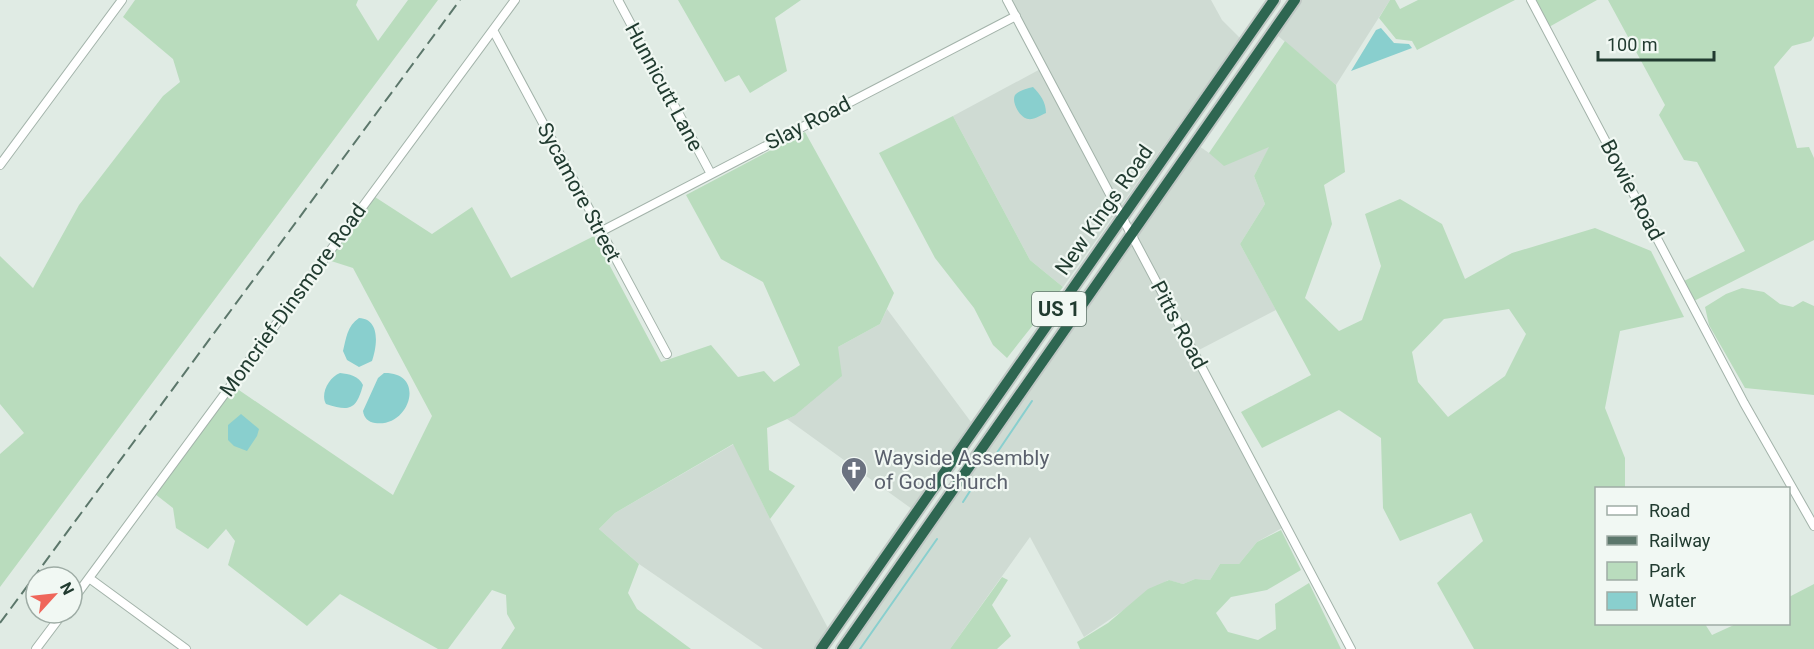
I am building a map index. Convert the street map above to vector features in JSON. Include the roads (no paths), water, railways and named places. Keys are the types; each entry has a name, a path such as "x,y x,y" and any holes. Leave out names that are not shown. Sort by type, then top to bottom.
{"highway":[{"name":"New Kings Road","path":"821,649 1274,0"},
{"name":"New Kings Road","path":"842,649 1295,0"}],"street":[{"name":"Moncrief-Dinsmore Road","path":"84,585 515,0"},
{"name":"Hunnicutt Lane","path":"618,0 711,174"},
{"name":"Pitts Road","path":"1007,0 1351,649"},
{"name":"Bowie Road","path":"1531,0 1732,381 1814,526"},
{"path":"0,165 119,1"},
{"path":"1264,14 1279,23"},
{"name":"Slay Road","path":"600,232 1016,16"},
{"name":"Sycamore Street","path":"493,30 667,354"},
{"path":"950,464 964,474"},
{"path":"89,578 186,649"},
{"path":"36,649 54,625"}],"water":[{"path":"1381,28 1394,43 1409,44 1412,48 1351,71 1376,30"},
{"path":"1033,87 1042,98 1046,113 1028,119 1019,113 1014,98 1018,92"},
{"path":"359,318 371,323 376,342 372,361 359,367 347,360 343,351 349,329"},
{"path":"340,373 356,378 363,385 358,400 346,408 326,404 324,400 327,386 332,378"},
{"path":"384,373 397,375 406,381 409,400 405,409 397,417 387,422 370,422 364,416 363,411 378,378"},
{"path":"241,414 259,429 247,451 234,446 228,440 228,425"}],"waterway":[{"path":"988,466 1032,401"},
{"path":"963,502 972,488"},
{"path":"860,649 937,539"}],"railway":[{"path":"0,623 460,0"}],"place":[{"name":"Wayside Assembly of God Church","path":"854,493"}]}
